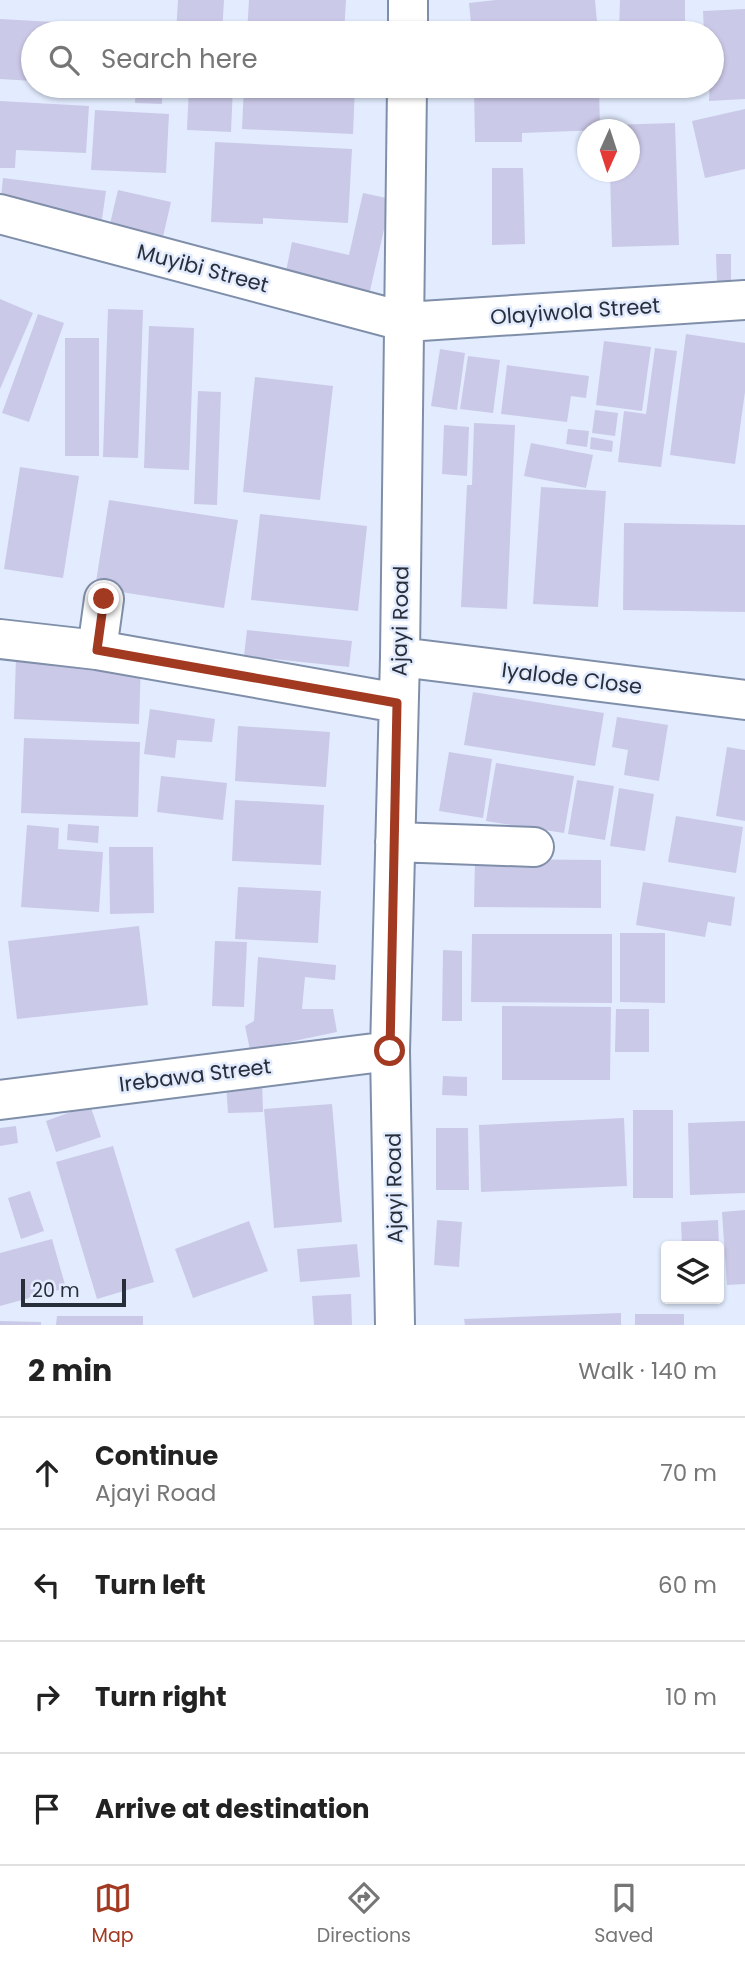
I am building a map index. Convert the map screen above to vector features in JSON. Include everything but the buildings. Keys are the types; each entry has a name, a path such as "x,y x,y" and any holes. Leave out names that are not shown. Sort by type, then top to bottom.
{"street":[{"path":"408,0 408,21"},
{"name":"Ajayi Road","path":"395,1325 390,1051 406,322 407,98"},
{"name":"Muyibi Street","path":"0,214 406,322"},
{"name":"Olayiwola Street","path":"406,322 745,300"},
{"path":"97,650 104,599"},
{"path":"0,639 97,650 397,703"},
{"name":"Iyalode Close","path":"400,657 745,699"},
{"path":"395,842 534,847"},
{"name":"Irebawa Street","path":"0,1100 390,1051"}],"route":[{"path":"104,599 97,650 397,703 390,1051"}]}
